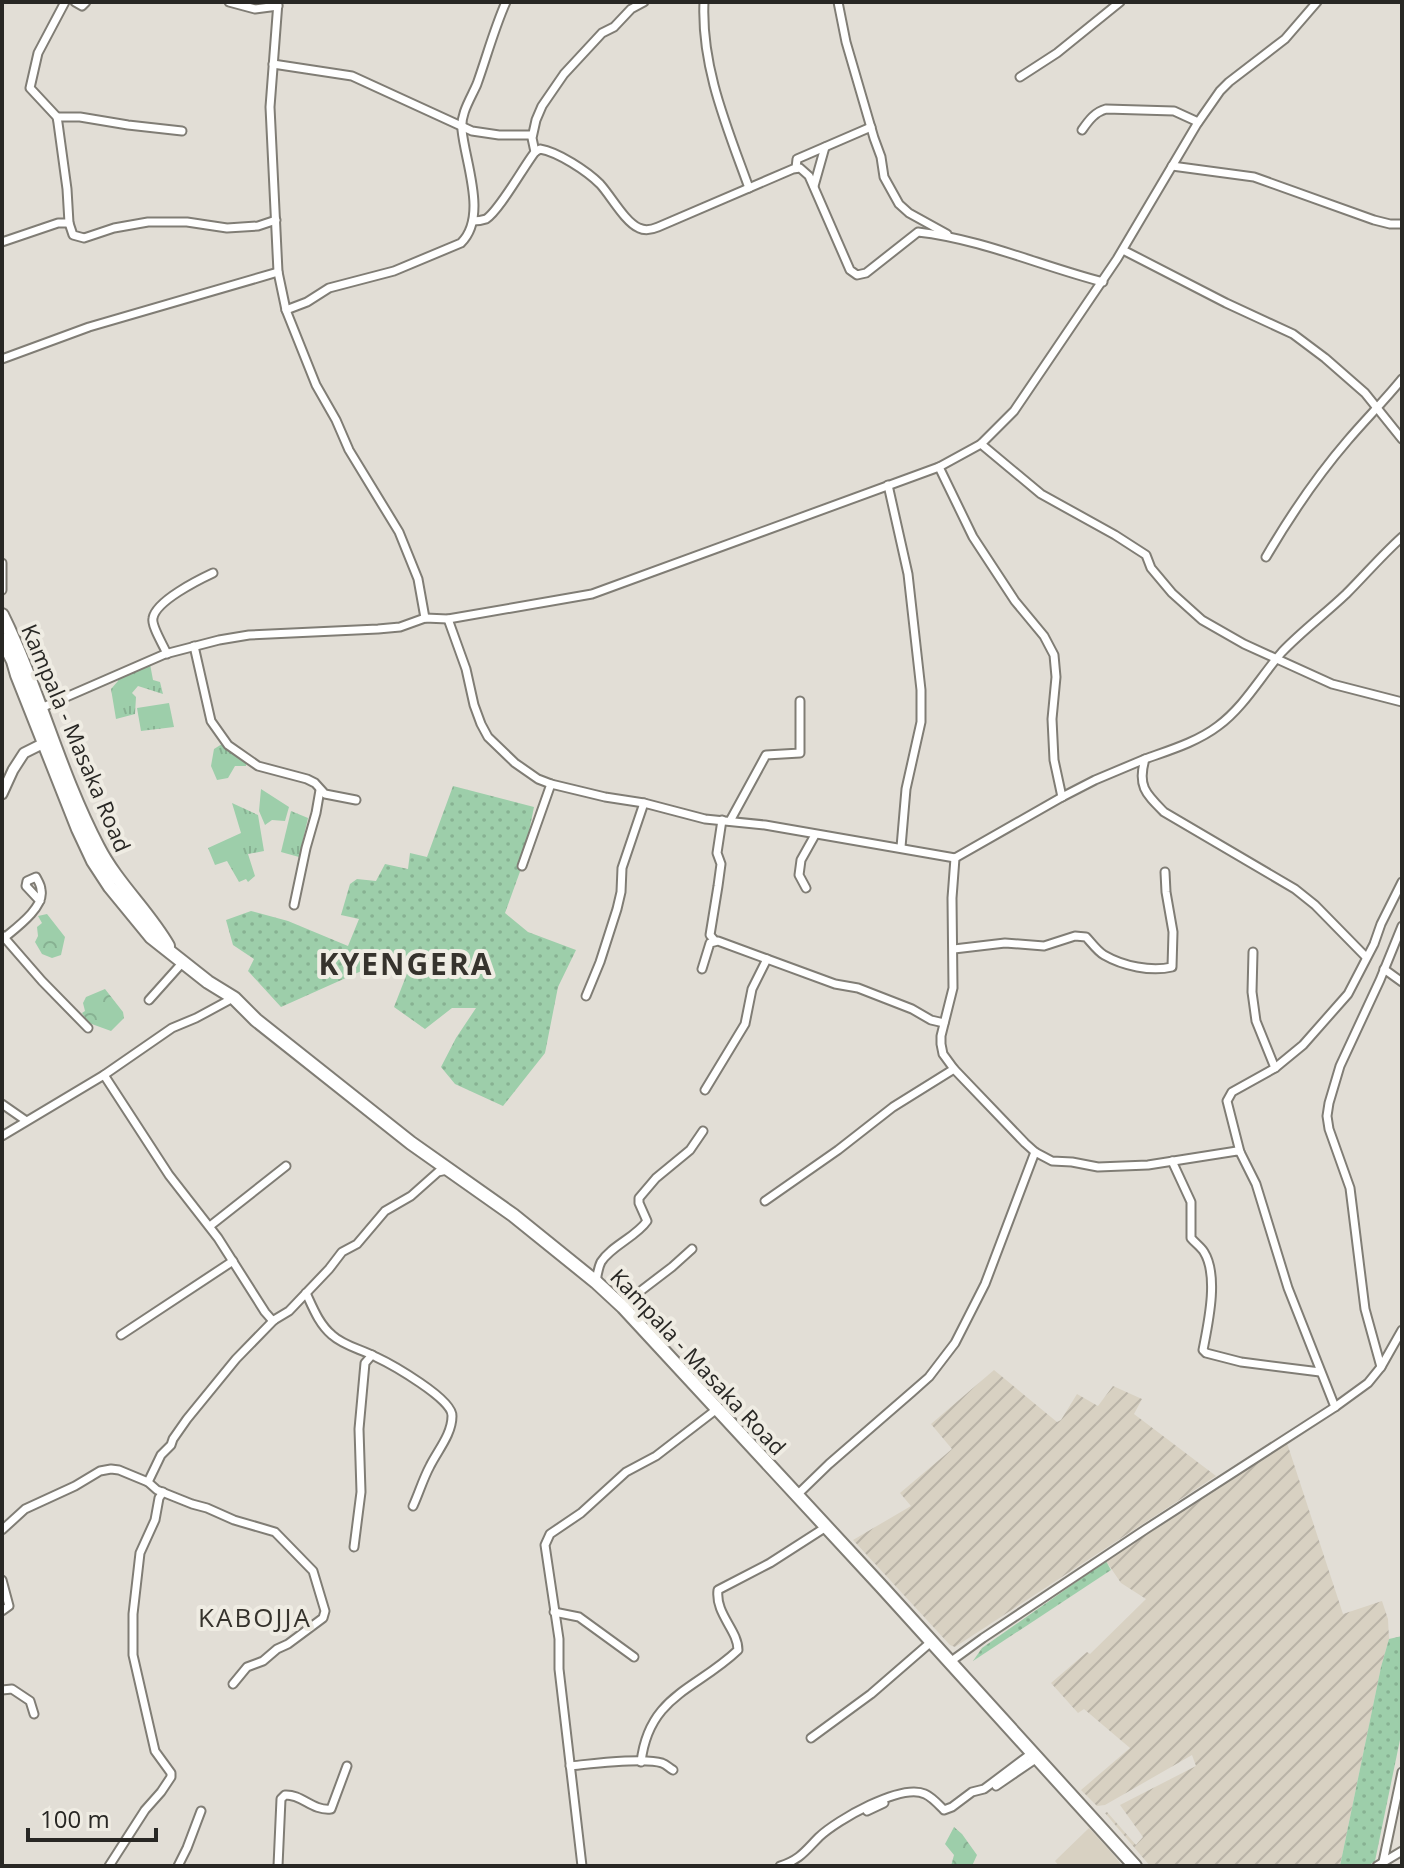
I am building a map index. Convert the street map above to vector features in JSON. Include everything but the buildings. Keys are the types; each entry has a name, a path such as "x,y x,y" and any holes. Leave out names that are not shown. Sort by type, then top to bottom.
{"highway":[{"name":"Kampala - Masaka Road","path":"2,615 98,848 109,868 158,929 172,953"},
{"name":"Kampala - Masaka Road","path":"2,639 8,661 17,675 93,861 151,937 208,982 234,998 256,1020 411,1143 513,1215 596,1282 826,1527 1135,1866"}],"street":[{"path":"65,2 38,53 31,82 32,92 57,117 73,235 84,238 114,228 148,222 187,222 227,228 258,226 276,220"},
{"path":"75,2 82,6 86,2"},
{"path":"229,2 255,9 278,4 270,107 278,272 286,310 316,385 349,450 399,532 418,579 425,618"},
{"path":"286,310 307,302 329,288 394,271 461,243 470,233 473,221 472,183 461,128 463,115 506,2"},
{"path":"535,152 532,135 542,106 564,74 602,33 644,2"},
{"path":"704,2 704,42 715,92 749,188"},
{"path":"838,2 846,42 881,157 884,177 899,204 909,213 954,238"},
{"path":"1020,77 1057,53 1120,2"},
{"path":"41,708 167,654 194,646 249,635 400,627 425,618 448,619 592,594 939,467 981,444 1014,411 1103,282 1198,122 1229,82 1285,39 1317,2"},
{"path":"273,64 352,76 461,128 499,135 532,135"},
{"path":"1082,130 1098,112 1106,109 1174,111 1198,122"},
{"path":"57,117 80,117 182,131"},
{"path":"796,168 797,159 871,127"},
{"path":"814,186 825,147"},
{"path":"473,221 488,217 540,149 584,171 600,184 635,226 645,229 652,229 796,168 804,170 809,176 850,270 857,275 866,273 918,232 954,238 1103,282"},
{"path":"1172,166 1254,177 1374,220 1402,224"},
{"path":"2,242 58,223 69,223"},
{"path":"1123,250 1293,334 1365,393 1402,439"},
{"path":"2,359 89,327 278,272"},
{"path":"1266,557 1304,496 1402,379"},
{"path":"981,444 1041,494 1146,555 1151,568 1172,593 1202,620 1244,644 1332,684 1402,702"},
{"path":"939,467 973,537 1015,601 1044,636 1054,655 1054,760 1062,797"},
{"path":"888,485 908,574 921,690 921,722 906,789 901,847"},
{"path":"448,619 466,669 477,716 488,737 515,763 538,779 685,815 765,825 955,858 1095,780 1190,742 1219,726 1239,707 1296,637 1351,589 1402,537"},
{"path":"2,563 2,590"},
{"path":"167,654 153,625 153,617 187,585 213,573"},
{"path":"194,646 211,721 228,745 258,766 307,779 325,794 356,800"},
{"path":"800,701 800,753 766,755 726,820 717,853 721,864 710,935 715,941 835,984 876,995 944,1023"},
{"path":"2,794 24,753 44,743"},
{"path":"1145,759 1142,770 1145,790 1164,812 1295,889 1366,957"},
{"path":"522,866 551,784"},
{"path":"294,905 320,790"},
{"path":"586,996 617,909 622,868 644,803"},
{"path":"806,888 799,875 801,860 815,835"},
{"path":"955,858 953,988 941,1044 943,1054 954,1069 1035,1152 1052,1161 1098,1167 1148,1165 1240,1152"},
{"path":"954,949 1005,943 1044,946 1075,936 1086,937 1103,954 1124,964 1162,970 1172,967 1173,932 1165,872"},
{"path":"1335,1407 1288,1288 1256,1184 1240,1152 1227,1101 1232,1092 1275,1068 1303,1045 1348,994 1402,882"},
{"path":"40,901 34,911 3,936 88,1028"},
{"path":"1381,1367 1365,1309 1350,1188 1335,1149 1327,1116 1340,1066 1402,926"},
{"path":"702,969 710,943 715,941"},
{"path":"1253,952 1252,992 1256,1021 1275,1068"},
{"path":"705,1090 745,1024 752,989 767,959"},
{"path":"149,1000 183,962"},
{"path":"1384,969 1402,982"},
{"path":"2,1136 104,1075 172,1028 234,998"},
{"path":"765,1201 893,1107 954,1069"},
{"path":"104,1075 169,1175 210,1226 265,1312 274,1320"},
{"path":"2,1104 25,1120"},
{"path":"596,1282 601,1263 647,1221 639,1198 656,1178 690,1150 703,1131"},
{"path":"796,1496 929,1377 955,1343 985,1284 1035,1152"},
{"path":"1172,1161 1191,1202 1191,1238 1206,1255 1212,1285 1203,1350 1241,1362 1320,1372"},
{"path":"210,1226 286,1166"},
{"path":"148,1482 161,1455 236,1359 274,1320 289,1311 342,1252 357,1244 385,1211 411,1196 438,1172 449,1170"},
{"path":"621,1306 692,1249"},
{"path":"121,1335 233,1261"},
{"path":"306,1293 313,1310 332,1336 406,1374 451,1409 452,1417 445,1439 413,1506"},
{"path":"950,1662 1368,1383 1402,1330"},
{"path":"354,1547 361,1492 359,1429 365,1363 372,1355"},
{"path":"582,1866 559,1669 559,1639 545,1545 550,1534 581,1513 626,1472 666,1449 717,1409"},
{"path":"2,1530 25,1509 100,1471 111,1469 234,1520 275,1532 313,1571 325,1611 323,1618 288,1644 263,1661 247,1667 233,1684"},
{"path":"109,1866 145,1810 171,1777 155,1751 133,1655 133,1614 140,1553 163,1492"},
{"path":"641,1762 645,1736 660,1711 738,1650 717,1597 718,1590 770,1563 826,1527"},
{"path":"2,1580 9,1606 2,1611"},
{"path":"554,1612 579,1617 634,1657"},
{"path":"811,1738 871,1694 931,1642"},
{"path":"2,1690 12,1689 30,1701 34,1714"},
{"path":"867,1811 895,1798 915,1796 924,1797 944,1813 949,1813 979,1793 987,1793 1035,1755"},
{"path":"780,1866 809,1850 820,1836 867,1805 913,1792 925,1794 944,1810 972,1792 984,1789 1035,1755"},
{"path":"570,1766 641,1762 660,1763 673,1770"},
{"path":"278,1866 281,1799 285,1795 295,1795 320,1810 331,1809 347,1766"},
{"path":"1380,1864 1402,1772"},
{"path":"178,1866 201,1811"},
{"path":"1380,1864 1402,1851"}],"shaded area":[{"path":"994,1370 1057,1422 1077,1394 1098,1406 1113,1386 1142,1399 1134,1414 1216,1476 955,1647 853,1540 911,1506 900,1493 952,1449 931,1424"},
{"path":"1287,1443 1343,1614 1382,1601 1388,1619 1389,1639 1340,1866 1150,1866 1105,1813 1136,1845 1143,1837 1120,1805 1196,1766 1192,1755 1105,1805 1097,1806 1081,1790 1130,1748 1084,1709 1078,1713 1051,1683 1087,1652 1090,1654 1146,1599 1121,1583 1106,1561"},
{"path":"1089,1828 1120,1863 1119,1866 1059,1866 1055,1861"}],"green space":[{"path":"150,664 153,680 160,682 163,694 138,686 132,693 136,697 135,714 116,719 111,689 118,676"},
{"path":"169,703 174,727 141,731 137,708"},
{"path":"222,744 246,762 246,766 235,766 228,778 217,780 211,766 214,749"},
{"path":"453,786 534,807 522,866 505,913 528,932 576,950 558,987 545,1053 503,1106 455,1084 441,1067 476,1008 452,1008 425,1029 394,1007 408,971 383,955 361,950 386,960 281,1007 248,971 254,959 233,945 226,920 251,911 288,921 348,946 359,919 341,915 350,884 357,879 376,881 385,864 408,869 410,853 427,857"},
{"path":"261,789 289,807 285,821 272,820 265,825 259,811"},
{"path":"232,803 258,815 264,851 248,854 255,876 248,882 246,879 239,882 227,861 215,865 208,848 241,833"},
{"path":"291,811 308,818 299,857 281,852"},
{"path":"47,914 65,937 61,955 52,958 42,954 35,942 37,927 42,923 38,916"},
{"path":"105,989 123,1012 124,1018 111,1031 89,1023 82,1013 85,1011 83,1003 86,997"},
{"path":"1106,1561 1111,1570 973,1661 982,1648"},
{"path":"1402,1636 1402,1730 1375,1861 1368,1866 1340,1866 1381,1667 1389,1639"},
{"path":"954,1827 977,1855 972,1866 951,1866 954,1855 945,1844"}],"district":[{"name":"KYENGERA","path":"406,965"},
{"name":"KABOJJA","path":"255,1618"}]}
